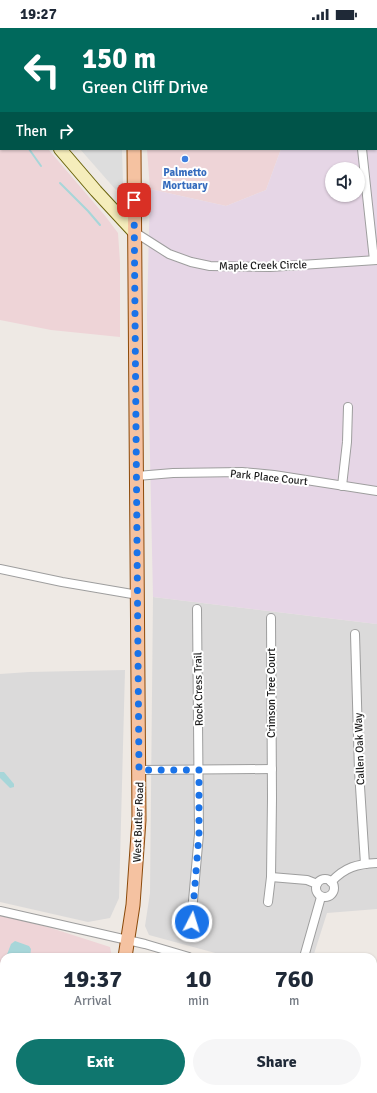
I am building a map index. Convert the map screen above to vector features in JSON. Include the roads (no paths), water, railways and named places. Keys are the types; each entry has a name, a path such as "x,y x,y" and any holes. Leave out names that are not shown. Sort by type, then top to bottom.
{"main road":[{"path":"61,150 96,191 134,231"},
{"name":"West Butler Road","path":"126,953 133,905 139,820 134,150"}],"street":[{"path":"362,150 376,260"},
{"name":"Maple Creek Circle","path":"134,231 175,256 192,263 210,266 270,267 376,260"},
{"path":"342,486 347,442 348,407"},
{"name":"Park Place Court","path":"137,476 173,473 242,472 274,475 377,491"},
{"path":"0,570 138,595"},
{"name":"Rock Cress Trail","path":"190,934 199,834 197,609"},
{"name":"Crimson Tree Court","path":"268,902 271,877 271,618"},
{"name":"Callen Oak Way","path":"355,634 359,771 365,864"},
{"path":"139,770 272,769"},
{"path":"331,882 338,874 355,865 377,863"},
{"path":"271,877 307,880 316,884"},
{"path":"324,879 331,882 334,886 333,892 329,897 321,897 316,892 316,884 324,879"},
{"path":"305,953 321,897"},
{"path":"0,911 128,939 175,953"}],"water":[{"path":"0,772 4,772 14,784 14,787 10,788 0,778"},
{"path":"15,941 29,946 31,949 30,953 8,953 11,944"}],"waterway":[{"path":"30,150 41,166"},
{"path":"60,183 100,225"}],"place":[{"name":"Palmetto Mortuary","path":"185,159"}]}
